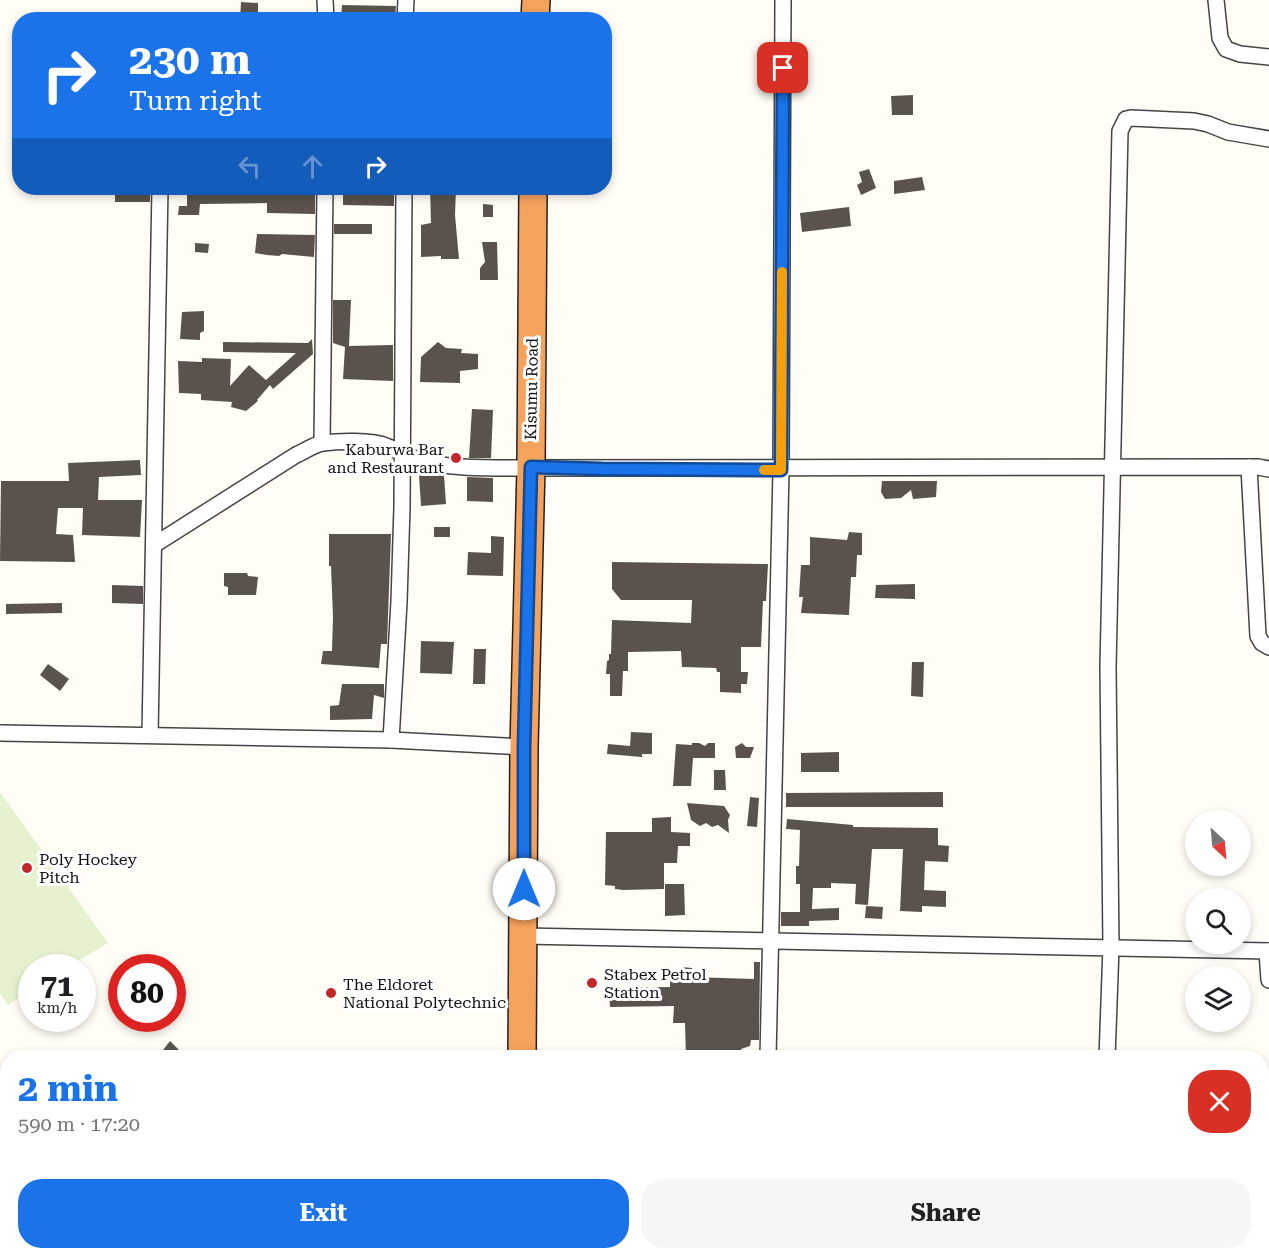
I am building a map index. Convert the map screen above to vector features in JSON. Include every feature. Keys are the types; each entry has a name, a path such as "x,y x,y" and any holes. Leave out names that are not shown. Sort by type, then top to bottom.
{"highway":[{"name":"Kisumu Road","path":"522,1050 524,747 531,467 533,195"}],"street":[{"path":"768,1050 781,470 783,0"},
{"path":"1216,0 1220,38 1226,49 1240,54 1269,57"},
{"path":"1107,1050 1111,948 1108,667 1120,130 1126,119 1131,118 1194,121 1228,132 1269,139"},
{"path":"150,735 160,195"},
{"path":"322,443 325,195"},
{"path":"392,740 399,602 404,195"},
{"path":"154,545 296,455 322,443 374,443 428,462 457,466 781,470 1113,466 1269,469"},
{"path":"1249,467 1258,636 1262,643 1269,647"},
{"path":"0,733 392,740 524,747"},
{"path":"524,936 1268,951 1269,980"}],"green space":[{"name":"Poly Hockey Pitch","path":"0,792 108,943 90,954 18,954 18,998 8,1005 0,994"}],"building":[{"path":"241,2 258,3 258,12 240,12"},
{"path":"342,5 396,6 395,12 342,12"},
{"path":"913,95 913,115 892,115 891,96"},
{"path":"869,169 876,188 861,195 857,185 862,182 859,172"},
{"path":"922,177 925,190 894,194 894,181"},
{"path":"115,195 150,195 150,202 115,202"},
{"path":"187,195 315,195 315,214 267,213 267,203 200,204 199,215 178,215 179,206 187,206"},
{"path":"343,195 394,195 394,206 343,205"},
{"path":"430,195 456,195 459,259 441,259 441,256 421,257 421,225 431,223"},
{"path":"483,204 493,205 493,217 483,217"},
{"path":"849,207 851,226 802,232 800,213"},
{"path":"334,224 372,224 372,234 334,234"},
{"path":"257,234 315,235 314,257 255,253"},
{"path":"482,242 497,242 498,280 480,280 480,268 485,262"},
{"path":"195,243 209,244 208,253 195,252"},
{"path":"333,300 351,300 349,346 393,345 393,381 343,379 345,347 333,343"},
{"path":"204,311 204,331 200,333 200,340 180,339 182,312"},
{"path":"312,339 313,354 273,389 270,385 258,401 246,411 231,407 232,402 201,400 201,394 179,393 178,361 202,362 202,358 231,359 230,386 249,365 266,380 296,353 223,352 223,342 308,343"},
{"path":"438,342 446,348 462,349 461,353 478,354 478,369 460,371 460,383 420,382 421,357"},
{"path":"472,409 493,410 491,458 469,458"},
{"path":"140,460 141,475 99,477 98,500 142,500 140,537 82,535 83,508 58,508 56,534 73,535 75,562 0,561 1,481 69,481 68,463"},
{"path":"419,475 444,475 446,504 421,506"},
{"path":"467,477 493,478 493,502 467,501"},
{"path":"882,481 937,481 936,497 913,499 911,490 901,498 885,499 881,492"},
{"path":"434,527 450,527 450,537 434,537"},
{"path":"849,532 862,533 862,555 857,555 856,577 851,577 849,615 801,613 803,597 799,597 801,565 810,565 810,537 847,540"},
{"path":"329,534 391,534 387,644 381,644 379,668 321,664 323,651 332,651 333,617"},
{"path":"491,536 504,537 503,576 467,575 468,552 491,553"},
{"path":"612,562 768,564 766,601 763,601 761,647 741,647 741,672 748,672 747,684 741,684 741,693 720,692 720,672 717,672 716,668 682,667 681,651 628,652 628,671 623,671 622,696 610,696 610,674 606,674 607,661 611,654 612,620 691,623 692,600 621,600 612,589"},
{"path":"224,573 247,573 248,576 258,577 256,595 228,595 228,587 224,586"},
{"path":"915,584 915,599 875,598 876,585"},
{"path":"112,585 143,586 143,604 112,603"},
{"path":"62,603 62,613 6,614 6,604"},
{"path":"421,641 454,642 452,674 420,673"},
{"path":"474,649 486,649 485,684 473,684"},
{"path":"912,662 924,662 923,697 911,696"},
{"path":"48,664 69,679 60,691 40,675"},
{"path":"342,684 384,684 384,698 374,695 372,719 330,720 330,706 339,705"},
{"path":"631,732 652,733 652,754 642,754 642,757 607,754 608,744 630,746"},
{"path":"692,743 705,746 708,743 715,743 715,758 693,758 691,786 673,786 676,744 692,745"},
{"path":"742,743 746,747 754,747 750,758 736,758 735,747"},
{"path":"839,752 839,772 801,772 801,753"},
{"path":"714,770 725,770 726,790 714,790"},
{"path":"943,792 943,807 786,807 786,793"},
{"path":"750,797 759,798 757,827 747,826"},
{"path":"687,803 724,806 730,815 729,833 718,825 712,827 706,823 700,826 691,820"},
{"path":"671,817 671,832 690,833 690,846 678,846 677,863 664,863 664,889 623,890 605,885 606,832 652,832 652,818"},
{"path":"787,819 853,825 853,827 938,828 938,845 949,846 948,862 925,861 924,890 946,891 946,907 922,906 922,912 900,911 903,849 872,849 868,905 855,904 856,884 831,883 831,888 813,888 812,909 839,908 839,920 809,921 809,926 781,926 781,912 800,912 800,884 796,884 796,866 799,866 800,830 786,829"},
{"path":"665,884 684,884 685,915 665,916"},
{"path":"866,906 883,907 882,919 865,918"},
{"path":"754,962 760,962 759,1040 751,1040 750,1046 741,1050 686,1050 685,1023 673,1023 674,1006 610,1007 609,988 670,987 670,978 680,979 681,967 692,968 691,977 754,979"},
{"path":"170,1041 179,1050 163,1050"}],"slow traffic":[{"path":"764,470 781,470 782,272"}],"place":[{"name":"Kaburwa Bar and Restaurant","path":"456,458"},
{"name":"Poly Hockey Pitch","path":"27,868"},
{"name":"Stabex Petrol Station","path":"592,983"},
{"name":"The Eldoret National Polytechnic","path":"331,993"}],"route":[{"path":"524,889 524,747 531,467 781,470 783,68"}]}
